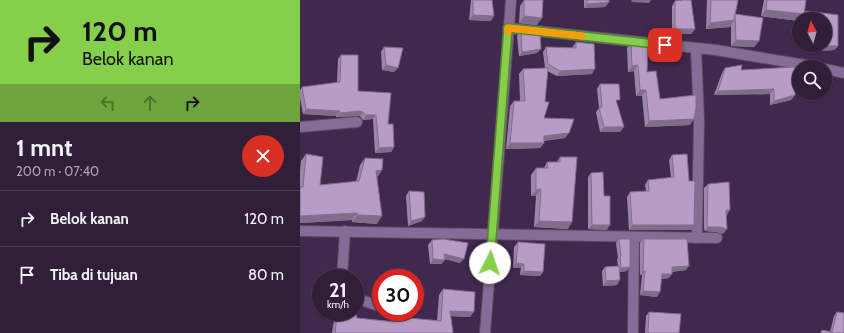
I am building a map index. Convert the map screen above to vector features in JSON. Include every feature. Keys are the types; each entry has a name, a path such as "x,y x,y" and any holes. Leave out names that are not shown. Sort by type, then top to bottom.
{"street":[{"path":"485,333 511,0"},
{"path":"508,28 696,48 792,63"},
{"path":"696,48 699,120 697,238"},
{"path":"832,70 844,73"},
{"path":"300,127 357,122"},
{"path":"300,231 634,238 716,238"},
{"path":"343,269 345,231"},
{"path":"634,238 634,333"}],"building":[{"path":"473,0 492,0 494,16 473,15"},
{"path":"524,0 543,0 542,18 524,16"},
{"path":"587,0 609,0 609,2 587,4"},
{"path":"691,0 695,29 675,29 675,1"},
{"path":"711,0 738,0 734,20 710,23"},
{"path":"767,0 806,0 804,12 792,13 766,10"},
{"path":"735,14 763,18 759,41 736,40"},
{"path":"832,14 838,15 838,46 832,46"},
{"path":"521,31 540,33 541,49 522,52"},
{"path":"576,42 594,44 595,69 560,71 548,64 546,47 576,48"},
{"path":"631,42 648,43 647,72 656,71 660,99 696,95 694,119 649,121 646,90 640,90 638,65 632,66"},
{"path":"384,47 403,48 398,68 386,65"},
{"path":"341,55 358,55 358,91 391,93 388,124 393,124 394,147 379,148 376,115 366,115 360,111 340,113 340,111 306,109 302,87 340,82"},
{"path":"742,65 741,70 792,67 792,96 774,101 774,89 718,91 725,68"},
{"path":"548,68 545,102 549,102 544,118 574,119 569,133 544,136 544,143 510,143 514,101 525,101 523,69"},
{"path":"600,84 619,84 620,100 616,100 624,127 604,127 599,108 602,107"},
{"path":"306,154 323,157 320,185 359,181 365,158 383,159 382,170 376,171 382,216 357,215 357,213 300,216 300,187 303,187"},
{"path":"687,154 689,181 695,181 694,225 632,225 630,192 649,191 648,180 674,177 672,155"},
{"path":"560,157 577,157 572,222 539,221 541,189 536,190 536,168 548,168 547,162 560,162"},
{"path":"603,172 604,196 610,196 610,225 592,225 591,173"},
{"path":"729,182 730,210 726,210 727,229 720,227 708,227 708,184"},
{"path":"409,191 424,192 425,217 411,221"},
{"path":"443,239 468,243 464,259 444,254 445,260 433,259 432,240"},
{"path":"619,239 630,239 630,267 621,268"},
{"path":"644,239 687,239 689,266 672,267 672,274 662,274 660,292 643,291 645,271 643,271"},
{"path":"518,242 545,244 543,272 524,271 524,264 516,263"},
{"path":"619,266 620,280 606,281 605,267"},
{"path":"443,289 475,292 474,312 450,311 453,333 335,333 336,321 364,321 364,319 372,320 372,321 394,322 424,321 424,319 441,321"},
{"path":"649,312 681,314 679,333 648,333"},
{"path":"837,312 844,313 844,333 821,333 822,330 832,332"}],"slow traffic":[{"path":"508,32 508,28 582,36"}],"route":[{"path":"490,263 508,28 665,45"}]}
